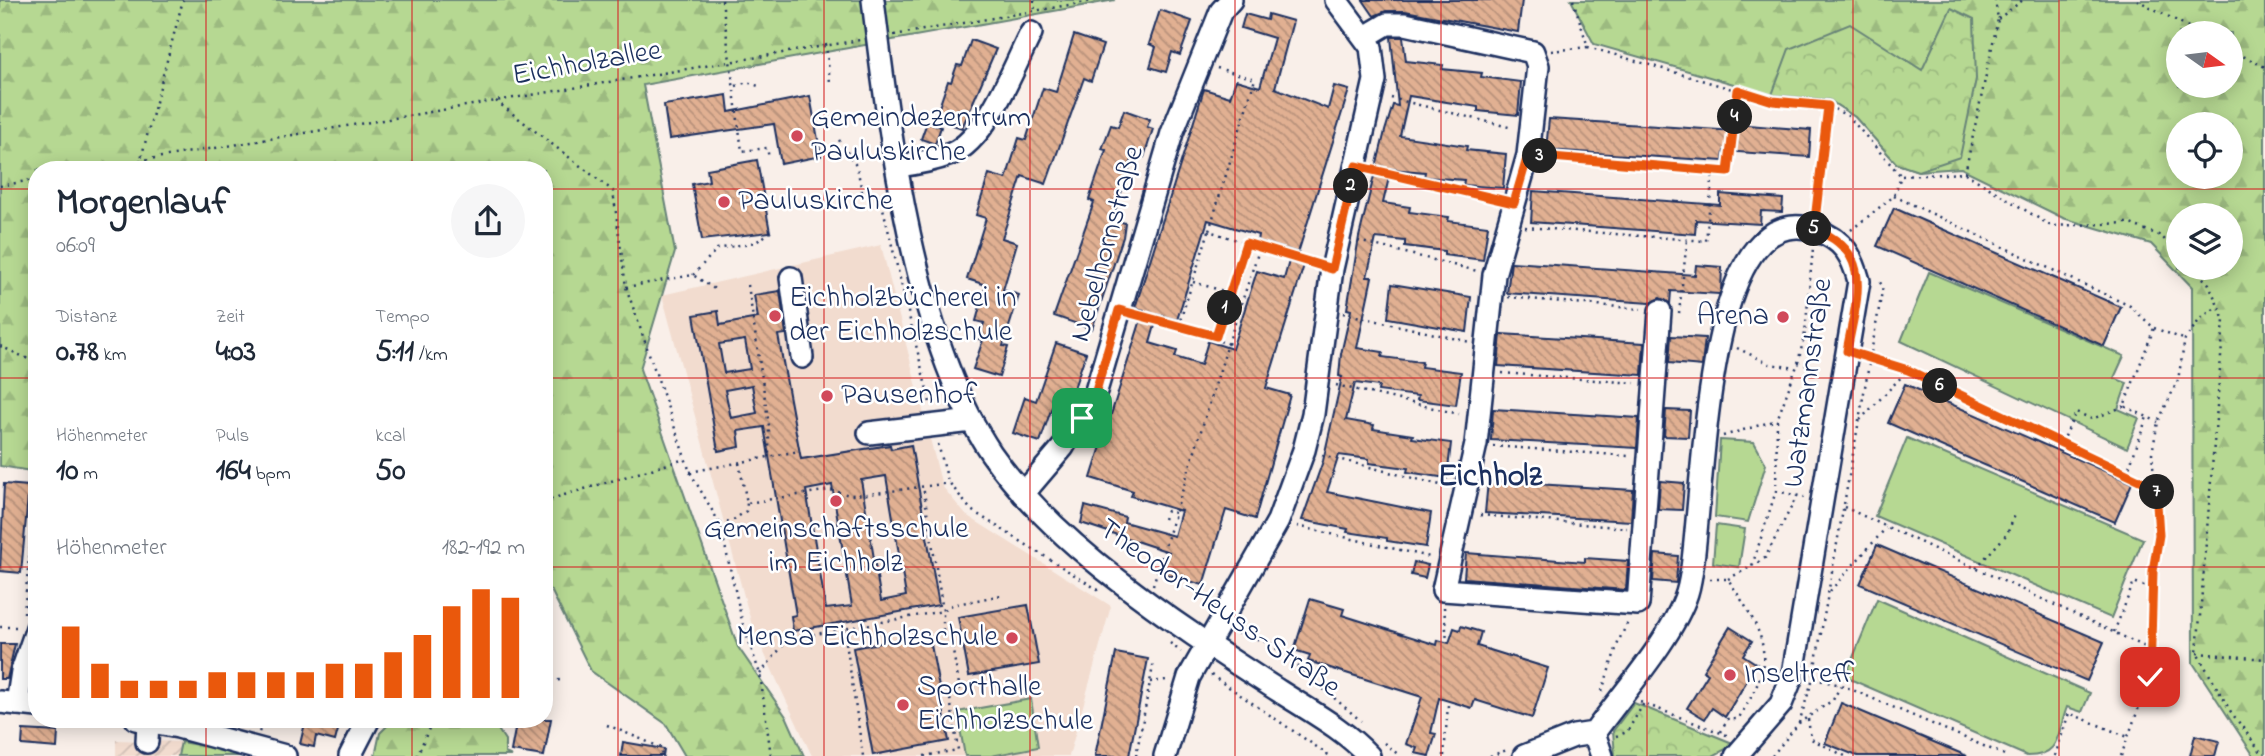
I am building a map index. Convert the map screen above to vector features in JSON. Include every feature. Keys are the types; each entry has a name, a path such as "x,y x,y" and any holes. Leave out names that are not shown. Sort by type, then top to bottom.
{"street":[{"name":"Theodor-Heuss-Straße","path":"873,0 898,166 916,258 936,329 972,421 1023,494 1084,552 1209,646 1323,719 1369,756"},
{"name":"Nebelhornstraße","path":"1023,494 1063,447 1096,391 1149,203 1199,62 1221,11 1231,0"},
{"path":"1165,756 1189,677 1278,521 1304,450 1318,381 1332,269 1373,94 1374,61 1365,37 1336,0"},
{"path":"1365,37 1395,23 1533,52 1538,66 1528,155 1493,286 1476,444 1447,561 1443,590 1638,604 1655,385 1670,312"},
{"path":"898,166 952,153 969,142 988,117 1031,33"},
{"path":"1520,751 1574,736 1602,742 1620,696 1677,617 1692,573 1708,390 1726,318 1748,261 1765,238 1795,226 1814,229"},
{"name":"Watzmannstraße","path":"1735,747 1781,704 1803,676 1822,500 1859,281 1848,250 1839,241 1814,229"},
{"path":"791,278 802,357"},
{"path":"869,433 972,421"},
{"path":"18,704 28,638"},
{"path":"143,728 285,756"},
{"path":"350,756 364,728"}],"path":[{"path":"141,159 183,0"},
{"path":"722,0 736,86 733,96 742,151 767,148 769,158"},
{"name":"Eichholzallee","path":"131,161 1098,0"},
{"path":"1573,0 1588,47"},
{"path":"1965,173 1998,19 1995,0"},
{"path":"1998,19 2023,0"},
{"path":"2137,0 2177,21"},
{"path":"826,44 830,82"},
{"path":"1533,52 1588,47 1773,101 1828,106 1847,116 1901,176"},
{"path":"2244,56 2265,67"},
{"path":"1178,327 1255,79 1199,62"},
{"path":"736,86 747,82 761,86"},
{"path":"1528,155 1728,172 1738,90"},
{"path":"1373,94 1530,132"},
{"path":"496,101 613,191 626,287 690,472 720,524 743,625 760,674 771,756"},
{"path":"1752,566 1776,491 1777,420 1798,363 1805,333 1828,106"},
{"path":"1735,111 1745,112"},
{"path":"839,140 857,167 863,197"},
{"path":"1356,166 1514,203"},
{"path":"1508,225 1706,241 1713,170"},
{"path":"1901,176 1965,173 2051,226 2128,223 2161,236 2166,241"},
{"path":"1847,233 1894,196 1901,176"},
{"path":"0,186 28,181"},
{"path":"1894,196 2130,306 2154,327 2185,339"},
{"path":"626,287 693,275 717,249 756,242 772,231"},
{"path":"1209,231 1332,269"},
{"path":"1339,236 1493,286 1670,312 1687,240"},
{"path":"1228,344 1214,339 1246,243"},
{"path":"1148,602 1260,247"},
{"path":"693,275 716,290"},
{"path":"1799,723 1803,676 1829,591 1871,358 1883,286 1876,279"},
{"path":"2205,280 2224,320 2224,341 2197,653 2231,712 2263,756"},
{"path":"1192,282 1230,293"},
{"path":"748,285 769,426 769,457"},
{"path":"2121,756 2150,677 2152,589 2159,535 2152,453 2158,422 2178,380 2185,339 2201,318 2217,307"},
{"path":"1327,309 1487,346"},
{"path":"1119,310 1216,336"},
{"path":"2125,406 2154,327"},
{"path":"0,346 28,359"},
{"path":"1727,346 1770,364 1796,368"},
{"path":"1847,351 1908,370 2156,488"},
{"path":"1798,363 1818,368"},
{"path":"1860,420 1908,370"},
{"path":"1485,372 1655,385"},
{"path":"1318,381 1479,419"},
{"path":"2062,443 2076,412 2092,419 2125,406 2158,422"},
{"path":"2127,474 2147,417"},
{"path":"1713,439 1777,420"},
{"path":"1476,444 1650,458"},
{"path":"1304,450 1464,491"},
{"path":"690,472 799,451"},
{"path":"553,498 685,459"},
{"path":"720,524 732,522 746,512 747,503 739,463"},
{"path":"747,503 830,490 862,494 950,483"},
{"path":"923,486 943,611 943,637 950,635 960,690"},
{"path":"1692,573 1702,575 1706,579 1728,579 1765,558 1797,496 1776,491"},
{"path":"1822,500 1844,507 2152,650"},
{"path":"1164,519 1167,511 1175,513"},
{"path":"1459,514 1644,529"},
{"path":"1976,569 2007,534 2015,515"},
{"path":"1278,521 1447,561"},
{"path":"1829,591 1886,528"},
{"path":"1721,732 1727,719 1738,719 1753,696 1764,659 1760,629 1728,579"},
{"path":"2114,632 2134,582 2152,589"},
{"path":"1443,590 1447,641"},
{"path":"760,674 788,639 943,611 952,605 1002,595"},
{"path":"1598,697 1619,640 1638,604"},
{"path":"844,629 863,756"},
{"path":"1232,632 1270,643 1367,727"},
{"path":"2197,653 2265,659"},
{"path":"1136,756 1154,662"},
{"path":"1803,676 1842,685 2007,756"},
{"path":"553,681 560,680"},
{"path":"1772,756 1799,723 1833,700 1842,685"},
{"path":"924,756 958,750 948,692"},
{"path":"1620,696 1721,732 1735,747"},
{"path":"1602,742 1627,732 1644,703"},
{"path":"1444,756 1448,705"},
{"path":"2055,756 2069,713 2128,737"},
{"path":"1808,719 1811,739 1845,756"},
{"path":"607,725 660,747 662,756"},
{"path":"417,756 429,728"},
{"path":"1376,736 1400,756"},
{"path":"1490,756 1520,751"}],"shaded area":[{"name":"Gemeinschaftsschule im Eichholz","path":"881,245 942,486 966,515 1111,606 1069,756 812,756 753,629 662,295"},
{"path":"116,740 181,742 178,756 116,756"}],"green space":[{"path":"0,0 1115,0 643,85 675,252 640,369 738,647 787,718 804,756 685,756 666,724 591,671 553,594 553,161 28,161 28,471 0,466"},
{"path":"1571,0 2265,0 2265,756 2254,756 2193,663 2192,287 2185,280 2243,280 2243,203 2166,203 2166,260 2151,244 2063,218 1961,168 1918,171 1897,164 1855,117 1829,100 1772,95 1594,44"},
{"path":"1951,8 1974,19 1976,79 1960,157 1918,171 1897,164 1855,117 1829,100 1772,95 1789,49 1850,24 1922,70"},
{"path":"1929,272 2124,356 2114,378 2127,383 2118,409 2139,418 2127,448 1901,341"},
{"path":"1907,438 2143,539 2111,618 1875,516"},
{"path":"1720,440 1754,442 1766,464 1748,522 1715,517"},
{"path":"1716,525 1745,529 1739,567 1713,563"},
{"path":"1877,599 2090,693 2082,712 2067,707 2052,748 2038,755 2027,756 1845,677"},
{"path":"1031,699 1038,747 991,756 965,756 957,712"},
{"path":"1634,703 1735,744 1713,756 1615,756 1613,731"},
{"path":"385,728 497,728 505,740 505,753 512,756 375,756 380,733"},
{"path":"181,742 227,750 243,756 178,756"}],"building":[{"path":"1363,0 1522,0 1518,32 1405,11 1386,11 1374,16"},
{"path":"1160,10 1192,21 1180,55 1172,52 1166,72 1150,67 1156,47 1149,44"},
{"path":"1245,14 1267,20 1268,14 1293,21 1275,88 1328,109 1334,86 1349,90 1298,253 1257,241 1258,235 1208,220 1177,320 1158,315 1150,343 1177,351 1175,357 1201,365 1208,341 1232,349 1257,271 1284,279 1289,261 1304,265 1266,388 1290,395 1255,519 1226,510 1203,585 1162,573 1169,552 1081,523 1085,506 1125,517 1124,522 1174,536 1181,511 1131,496 1133,491 1091,478 1144,310 1135,308 1204,89 1230,97 1236,80 1260,87 1274,38 1241,28"},
{"path":"1074,35 1103,45 1091,81 1084,78 1046,184 1022,176 1002,238 1017,243 1003,290 1019,295 1003,346 1008,347 999,377 973,369 983,340 979,339 984,323 976,321 986,285 967,279 986,218 976,215 989,174 1006,179 1019,138 1026,140 1043,88 1056,92"},
{"path":"1391,37 1403,37 1406,61 1443,65 1442,69 1482,73 1481,77 1521,82 1518,115 1478,111 1478,107 1409,96 1400,136 1467,146 1466,150 1506,154 1503,188 1463,185 1464,180 1424,177 1425,172 1391,169 1383,203 1410,207 1409,212 1449,217 1448,221 1488,226 1483,260 1444,255 1444,251 1405,246 1405,241 1376,238 1367,277 1372,277 1357,348 1383,352 1382,357 1422,362 1421,367 1461,372 1456,405 1417,400 1418,396 1378,391 1379,386 1355,383 1346,420 1374,425 1373,429 1413,435 1412,438 1451,443 1447,478 1407,472 1408,468 1369,463 1369,459 1339,455 1327,492 1431,513 1426,547 1387,541 1387,538 1347,532 1348,529 1302,520 1323,461 1342,377 1339,376 1341,354 1351,310 1347,309 1359,237 1385,131 1393,105 1398,106"},
{"path":"971,40 996,49 962,128 935,119 948,81 951,82 957,65 962,66"},
{"path":"727,95 729,112 810,96 821,156 781,164 774,124 669,139 664,105"},
{"path":"1124,110 1150,119 1147,127 1153,129 1144,157 1134,154 1115,211 1121,214 1118,221 1125,223 1123,237 1092,329 1054,316 1094,202 1089,200 1106,150 1102,149 1111,125 1118,127"},
{"path":"1549,119 1735,131 1736,124 1811,130 1809,157 1724,151 1723,161 1546,150"},
{"path":"927,122 941,127 935,144 921,139"},
{"name":"Pauluskirche","path":"757,160 770,232 702,240 692,184 709,181 707,169"},
{"path":"1533,191 1720,205 1720,194 1783,199 1782,212 1761,211 1760,224 1696,220 1695,234 1531,222"},
{"path":"1894,208 2121,307 2104,346 1877,246"},
{"path":"1511,262 1695,275 1696,265 1722,267 1721,292 1671,291 1670,304 1660,298 1650,303 1507,293"},
{"path":"1392,284 1471,297 1467,332 1388,318"},
{"name":"Gemeinschaftsschule im Eichholz","path":"780,291 786,334 778,335 801,459 890,445 891,449 911,445 939,605 793,631 791,616 796,615 764,427 738,431 740,447 718,451 694,315 718,311 720,325 758,318 754,295","holes":["745,340 750,369 724,373 719,344","752,385 757,413 731,418 725,390","886,476 906,596 881,601 861,480","832,485 852,606 826,609 806,490"]},
{"path":"1501,334 1644,343 1642,375 1498,366"},
{"path":"1671,336 1705,338 1702,366 1669,363"},
{"path":"1056,343 1086,353 1073,391 1066,389 1059,409 1052,407 1040,442 1013,433 1025,397 1036,401"},
{"path":"1905,384 2132,483 2115,522 1888,423"},
{"path":"1493,409 1639,418 1637,448 1491,440"},
{"path":"1666,410 1690,411 1688,437 1664,436"},
{"path":"1488,481 1633,490 1631,521 1485,513"},
{"path":"1660,481 1684,483 1682,510 1658,509"},
{"path":"4,484 28,486 21,573 0,571"},
{"path":"1877,545 2104,642 2087,681 1860,584"},
{"path":"1466,553 1585,562 1585,558 1628,561 1626,590 1464,578"},
{"path":"1655,554 1678,556 1676,583 1653,581"},
{"path":"1414,562 1428,565 1425,578 1411,575"},
{"path":"1310,599 1344,609 1342,615 1437,645 1438,640 1449,643 1454,628 1460,630 1461,626 1481,632 1477,646 1548,668 1532,718 1475,700 1472,708 1439,698 1431,733 1436,734 1429,756 1415,753 1417,748 1406,744 1422,697 1308,661 1310,655 1294,650"},
{"name":"Mensa Eichholzschule","path":"1028,605 1039,664 969,676 958,617"},
{"name":"Inseltreff","path":"1730,627 1752,641 1743,655 1757,664 1725,717 1712,708 1705,719 1687,708 1708,674 1703,671"},
{"name":"Sporthalle Eichholzschule","path":"929,634 949,741 873,755 853,648"},
{"path":"0,644 15,644 7,679 0,679"},
{"path":"1116,653 1148,659 1129,756 1095,756"},
{"path":"1841,703 1967,756 1857,756 1825,743"},
{"path":"304,728 339,728 335,741 316,736 314,747 300,744"},
{"path":"515,728 549,728 544,756 511,751"},
{"path":"23,730 58,732 57,748 22,745"},
{"path":"2195,735 2219,741 2215,756 2190,756"},
{"path":"623,742 664,749 663,756 621,756"}],"place":[{"name":"Gemeindezentrum Pauluskirche","path":"797,136"},
{"name":"Pauluskirche","path":"724,202"},
{"name":"Eichholzbücherei in der Eichholzschule","path":"775,316"},
{"name":"Arena","path":"1783,317"},
{"name":"Pausenhof","path":"827,396"},
{"name":"Gemeinschaftsschule im Eichholz","path":"836,501"},
{"name":"Mensa Eichholzschule","path":"1012,638"},
{"name":"Inseltreff","path":"1730,675"},
{"name":"Sporthalle Eichholzschule","path":"903,705"}],"district":[{"name":"Eichholz","path":"1490,477"}],"route":[{"path":"1082,418 1096,391 1119,310 1216,336 1246,243 1332,269 1356,166 1514,203 1528,155 1728,172 1738,90 1773,101 1828,106 1814,229 1839,241 1848,250 1859,281 1847,351 1908,370 2156,488 2159,535 2153,571 2150,677"}]}
